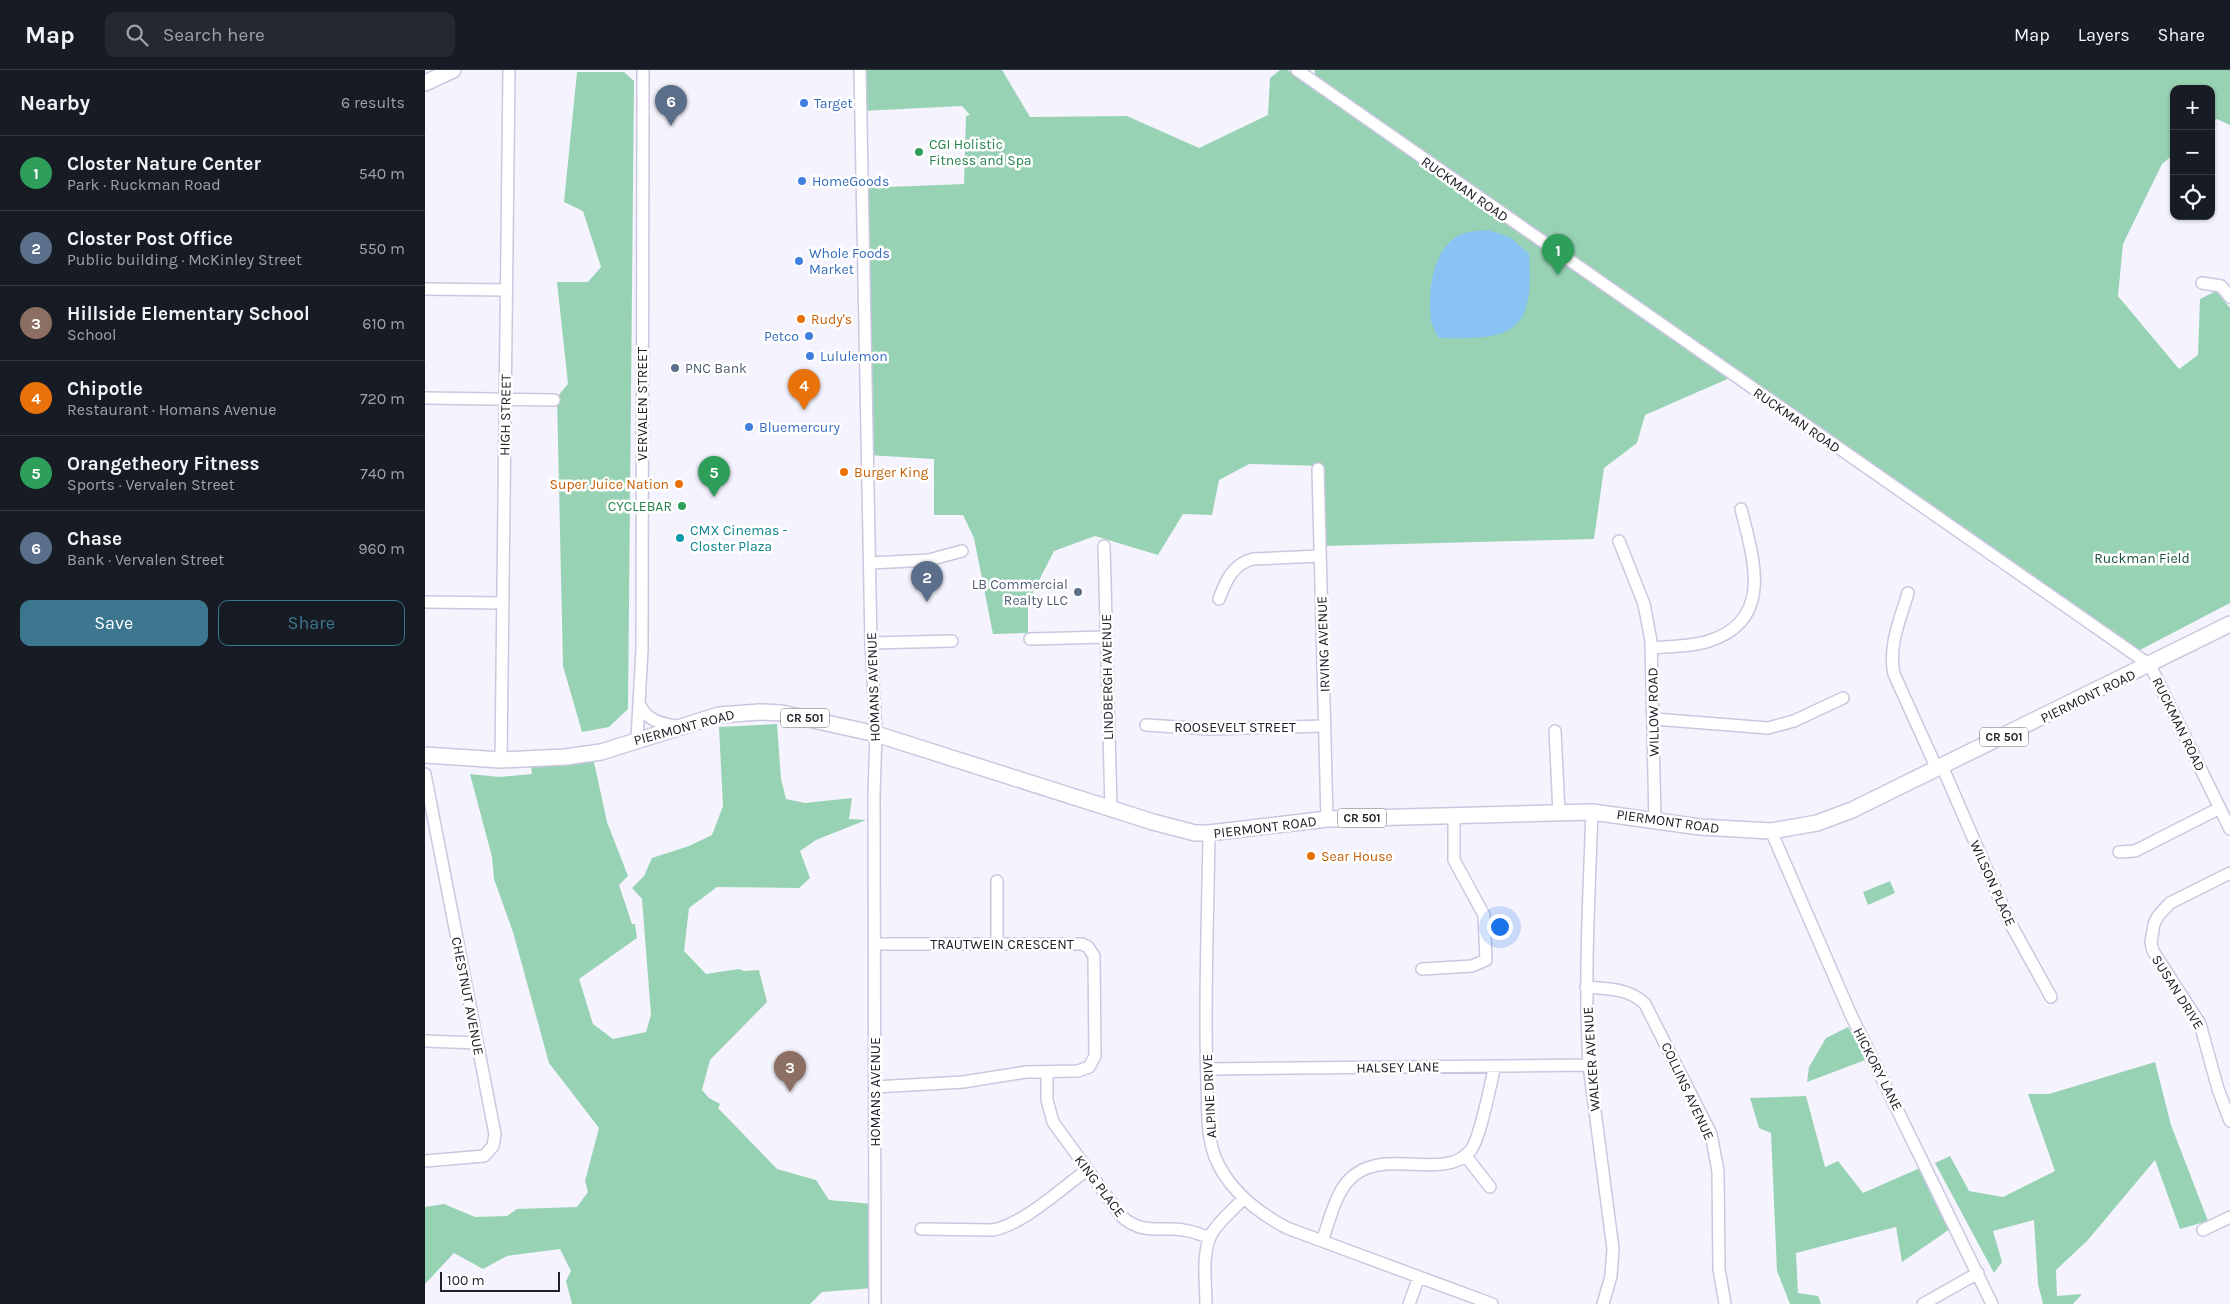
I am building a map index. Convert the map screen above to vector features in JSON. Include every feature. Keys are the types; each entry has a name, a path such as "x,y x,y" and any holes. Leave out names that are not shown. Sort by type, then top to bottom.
{"main road":[{"path":"425,82 453,70"},
{"name":"PIERMONT ROAD","path":"425,755 532,760 590,754 719,715 760,712 782,713 876,734 1175,828 1209,834 1327,819 1559,812 1592,812 1737,830 1771,831 1796,828 1838,816 1940,768 2230,624"}],"street":[{"name":"HIGH STREET","path":"501,760 509,70"},
{"name":"VERVALEN STREET","path":"637,739 642,649 643,70"},
{"name":"HOMANS AVENUE","path":"860,70 871,643 876,734 874,794 876,944 875,1304"},
{"name":"RUCKMAN ROAD","path":"1297,70 1497,212 2150,665 2220,808 2229,822"},
{"path":"1315,70 1315,82"},
{"path":"2202,283 2221,286 2230,297"},
{"path":"425,289 506,290"},
{"path":"425,398 554,400"},
{"name":"IRVING AVENUE","path":"1318,469 1327,819"},
{"path":"1652,648 1710,641 1731,630 1747,610 1755,586 1756,574 1741,509"},
{"name":"WILLOW ROAD","path":"1619,541 1644,604 1652,648 1655,821"},
{"name":"LINDBERGH AVENUE","path":"1104,546 1111,808"},
{"path":"870,563 929,560 962,551"},
{"path":"1219,599 1226,580 1243,561 1253,558 1320,556"},
{"name":"WILSON PLACE","path":"1908,593 1894,640 1891,663 1894,674 1940,768 2009,921 2051,997"},
{"path":"425,602 503,603"},
{"path":"1030,639 1106,637"},
{"path":"871,643 952,641"},
{"path":"1654,718 1768,728 1788,723 1843,698"},
{"path":"639,704 645,716 657,722 679,726"},
{"name":"ROOSEVELT STREET","path":"1145,725 1209,729 1325,726"},
{"path":"1555,731 1559,812"},
{"name":"CHESTNUT AVENUE","path":"425,774 495,1134 493,1146 489,1152 477,1158 425,1161"},
{"path":"2119,852 2135,851 2220,808"},
{"name":"WALKER AVENUE","path":"1592,812 1586,987 1589,1065 1613,1249 1611,1276 1603,1304"},
{"path":"1422,969 1472,966 1486,960 1484,915 1454,860 1454,816"},
{"name":"HICKORY LANE","path":"1771,831 1851,1015 1992,1304"},
{"name":"ALPINE DRIVE","path":"1209,834 1207,1069 1212,1146 1224,1173 1244,1198 1271,1219 1322,1242 1492,1304"},
{"name":"SUSAN DRIVE","path":"2230,873 2163,909 2154,924 2151,942 2156,960 2200,1024 2218,1089 2230,1121"},
{"path":"997,881 997,944"},
{"name":"TRAUTWEIN CRESCENT","path":"875,1088 955,1083 1026,1072 1078,1071 1089,1067 1095,1056 1094,956 1088,947 1082,944 876,944"},
{"name":"COLLINS AVENUE","path":"1586,987 1632,993 1645,1004 1705,1119 1716,1152 1718,1171 1719,1269 1725,1304"},
{"path":"425,1041 477,1043"},
{"name":"HALSEY LANE","path":"1207,1069 1589,1065"},
{"path":"1322,1242 1341,1192 1360,1170 1379,1164 1447,1163 1465,1156 1475,1144 1495,1066"},
{"name":"KING PLACE","path":"1047,1072 1047,1100 1053,1122 1121,1216 1136,1226 1155,1230 1186,1230 1210,1238"},
{"path":"1465,1156 1490,1186"},
{"path":"921,1228 1003,1229 1021,1219 1087,1170"},
{"path":"1206,1304 1206,1256 1210,1238 1218,1225 1244,1198"},
{"path":"2203,1230 2230,1217"},
{"path":"1923,1304 1978,1273"},
{"path":"1409,1304 1419,1277"}],"green space":[{"name":"Ruckman Field","path":"860,70 1002,70 1030,117 1127,116 1199,148 1268,115 1270,78 1280,70 1288,70 1314,87 1315,70 2230,70 2230,125 2217,119 2215,120 2215,85 2170,85 2170,157 2162,164 2123,244 2118,296 2179,369 2198,355 2200,299 2216,291 2230,308 2230,603 2136,652 1732,377 1645,415 1637,443 1604,468 1594,539 1323,546 1323,466 1249,464 1219,480 1212,515 1183,514 1158,555 1095,536 1054,551 1028,602 1028,633 993,634 974,538 963,515 934,515 934,459 868,455 862,188 964,184 966,116 970,115 962,106 861,111"},
{"path":"577,72 624,72 634,81 628,709 609,727 582,732 563,666 557,397 568,384 557,282 588,282 601,267 583,211 564,202"},
{"path":"777,724 781,779 786,799 805,803 852,798 849,819 866,820 816,840 800,851 810,878 799,888 717,887 689,908 684,951 706,974 739,969 744,971 759,970 767,1002 710,1060 702,1090 709,1098 720,1104 718,1108 777,1169 816,1180 829,1200 873,1204 873,1288 822,1292 810,1304 572,1304 566,1281 571,1271 560,1249 507,1256 483,1269 454,1253 425,1284 425,1207 444,1204 475,1217 507,1216 517,1209 577,1207 588,1192 585,1181 599,1128 549,1063 513,932 494,879 492,857 470,774 499,777 532,774 531,766 594,762 607,822 628,876 619,885 632,924 635,924 637,938 579,979 593,1024 613,1039 646,1032 651,1015 642,899 632,888 644,876 652,858 689,846 712,835 723,806 719,727"},
{"path":"1890,881 1895,893 1868,905 1863,892"},
{"path":"1848,1027 1868,1059 1807,1082 1809,1067 1826,1038"},
{"path":"2155,1062 2171,1125 2208,1221 2180,1229 2155,1160 2087,1241 2056,1270 2057,1296 2082,1294 2073,1304 2043,1304 2038,1284 2034,1220 1993,1231 2002,1262 1994,1273 1935,1163 1950,1156 1969,1191 2003,1197 2055,1171 2028,1094 2049,1094"},
{"path":"1806,1096 1825,1167 1838,1161 1863,1193 1920,1168 1950,1229 1902,1262 1896,1227 1796,1253 1798,1293 1818,1296 1821,1304 1790,1304 1777,1271 1771,1133 1759,1128 1750,1098"}],"water":[{"path":"1489,230 1511,238 1529,254 1530,281 1528,301 1522,316 1514,327 1501,333 1485,337 1439,338 1432,322 1430,299 1435,267 1439,257 1456,237 1469,232"}],"place":[{"name":"Target","path":"804,103"},
{"name":"Chase","path":"671,126"},
{"name":"CGI Holistic Fitness and Spa","path":"919,152"},
{"name":"HomeGoods","path":"802,181"},
{"name":"Whole Foods Market","path":"799,261"},
{"name":"Closter Nature Center","path":"1558,275"},
{"name":"Rudy's","path":"801,319"},
{"name":"Petco","path":"809,336"},
{"name":"Lululemon","path":"810,356"},
{"name":"PNC Bank","path":"675,368"},
{"name":"Chipotle","path":"804,410"},
{"name":"Bluemercury","path":"749,427"},
{"name":"Burger King","path":"844,472"},
{"name":"Super Juice Nation","path":"679,484"},
{"name":"Orangetheory Fitness","path":"714,497"},
{"name":"CYCLEBAR","path":"682,506"},
{"name":"CMX Cinemas - Closter Plaza","path":"680,538"},
{"name":"LB Commercial Realty LLC","path":"1078,592"},
{"name":"Closter Post Office","path":"927,602"},
{"name":"Sear House","path":"1311,856"},
{"name":"Hillside Elementary School","path":"790,1092"}]}
